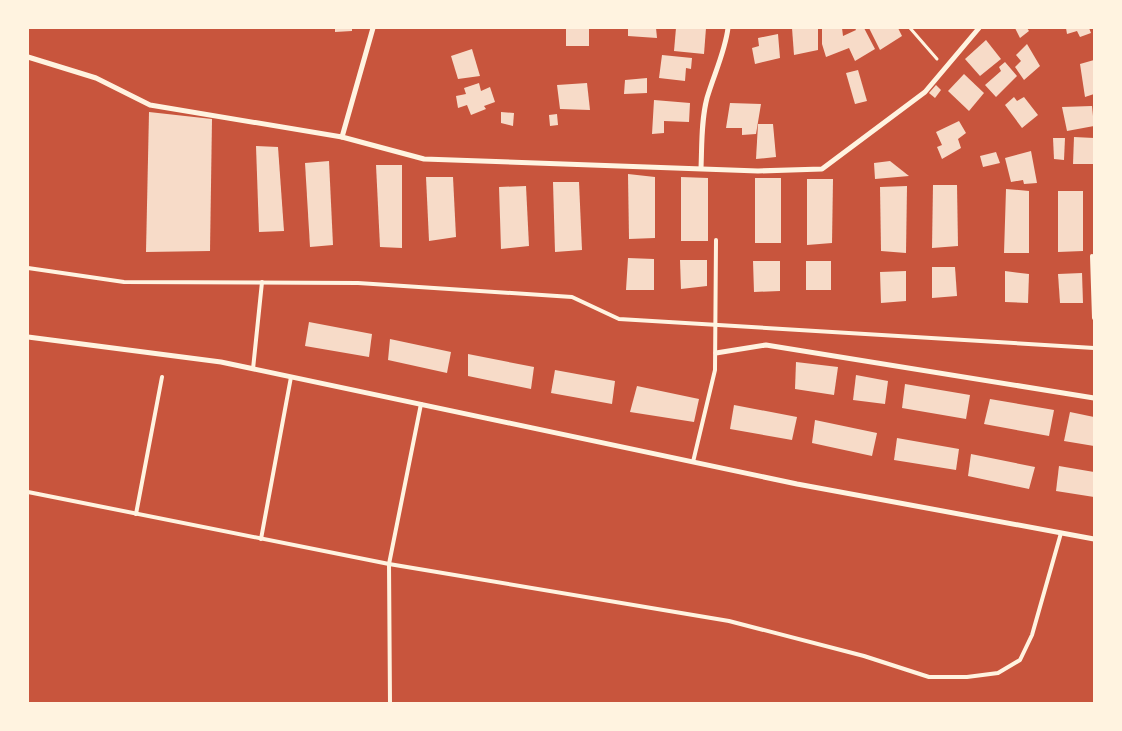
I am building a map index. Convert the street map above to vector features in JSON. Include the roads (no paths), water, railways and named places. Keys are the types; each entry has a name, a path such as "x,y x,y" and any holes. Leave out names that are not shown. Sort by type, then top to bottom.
{"street":[{"path":"342,137 373,28"},
{"path":"702,168 702,142 707,100 727,40 728,28"},
{"path":"28,57 96,78 150,105 342,137 424,159 758,170 822,169 925,92 978,28"},
{"path":"28,337 221,362 797,484 1094,539"},
{"path":"716,353 766,345 1094,398"}],"lane":[{"path":"693,462 715,370 716,240"},
{"path":"1092,256 1094,318"},
{"path":"28,268 124,282 358,283 572,297 619,319 1094,348"},
{"path":"253,369 262,282"},
{"path":"136,514 162,377"},
{"path":"261,538 291,377"},
{"path":"390,704 389,564 421,404"},
{"path":"28,492 389,564 729,621 864,656 929,677 967,677 998,673 1020,660 1032,635 1061,533"}]}
